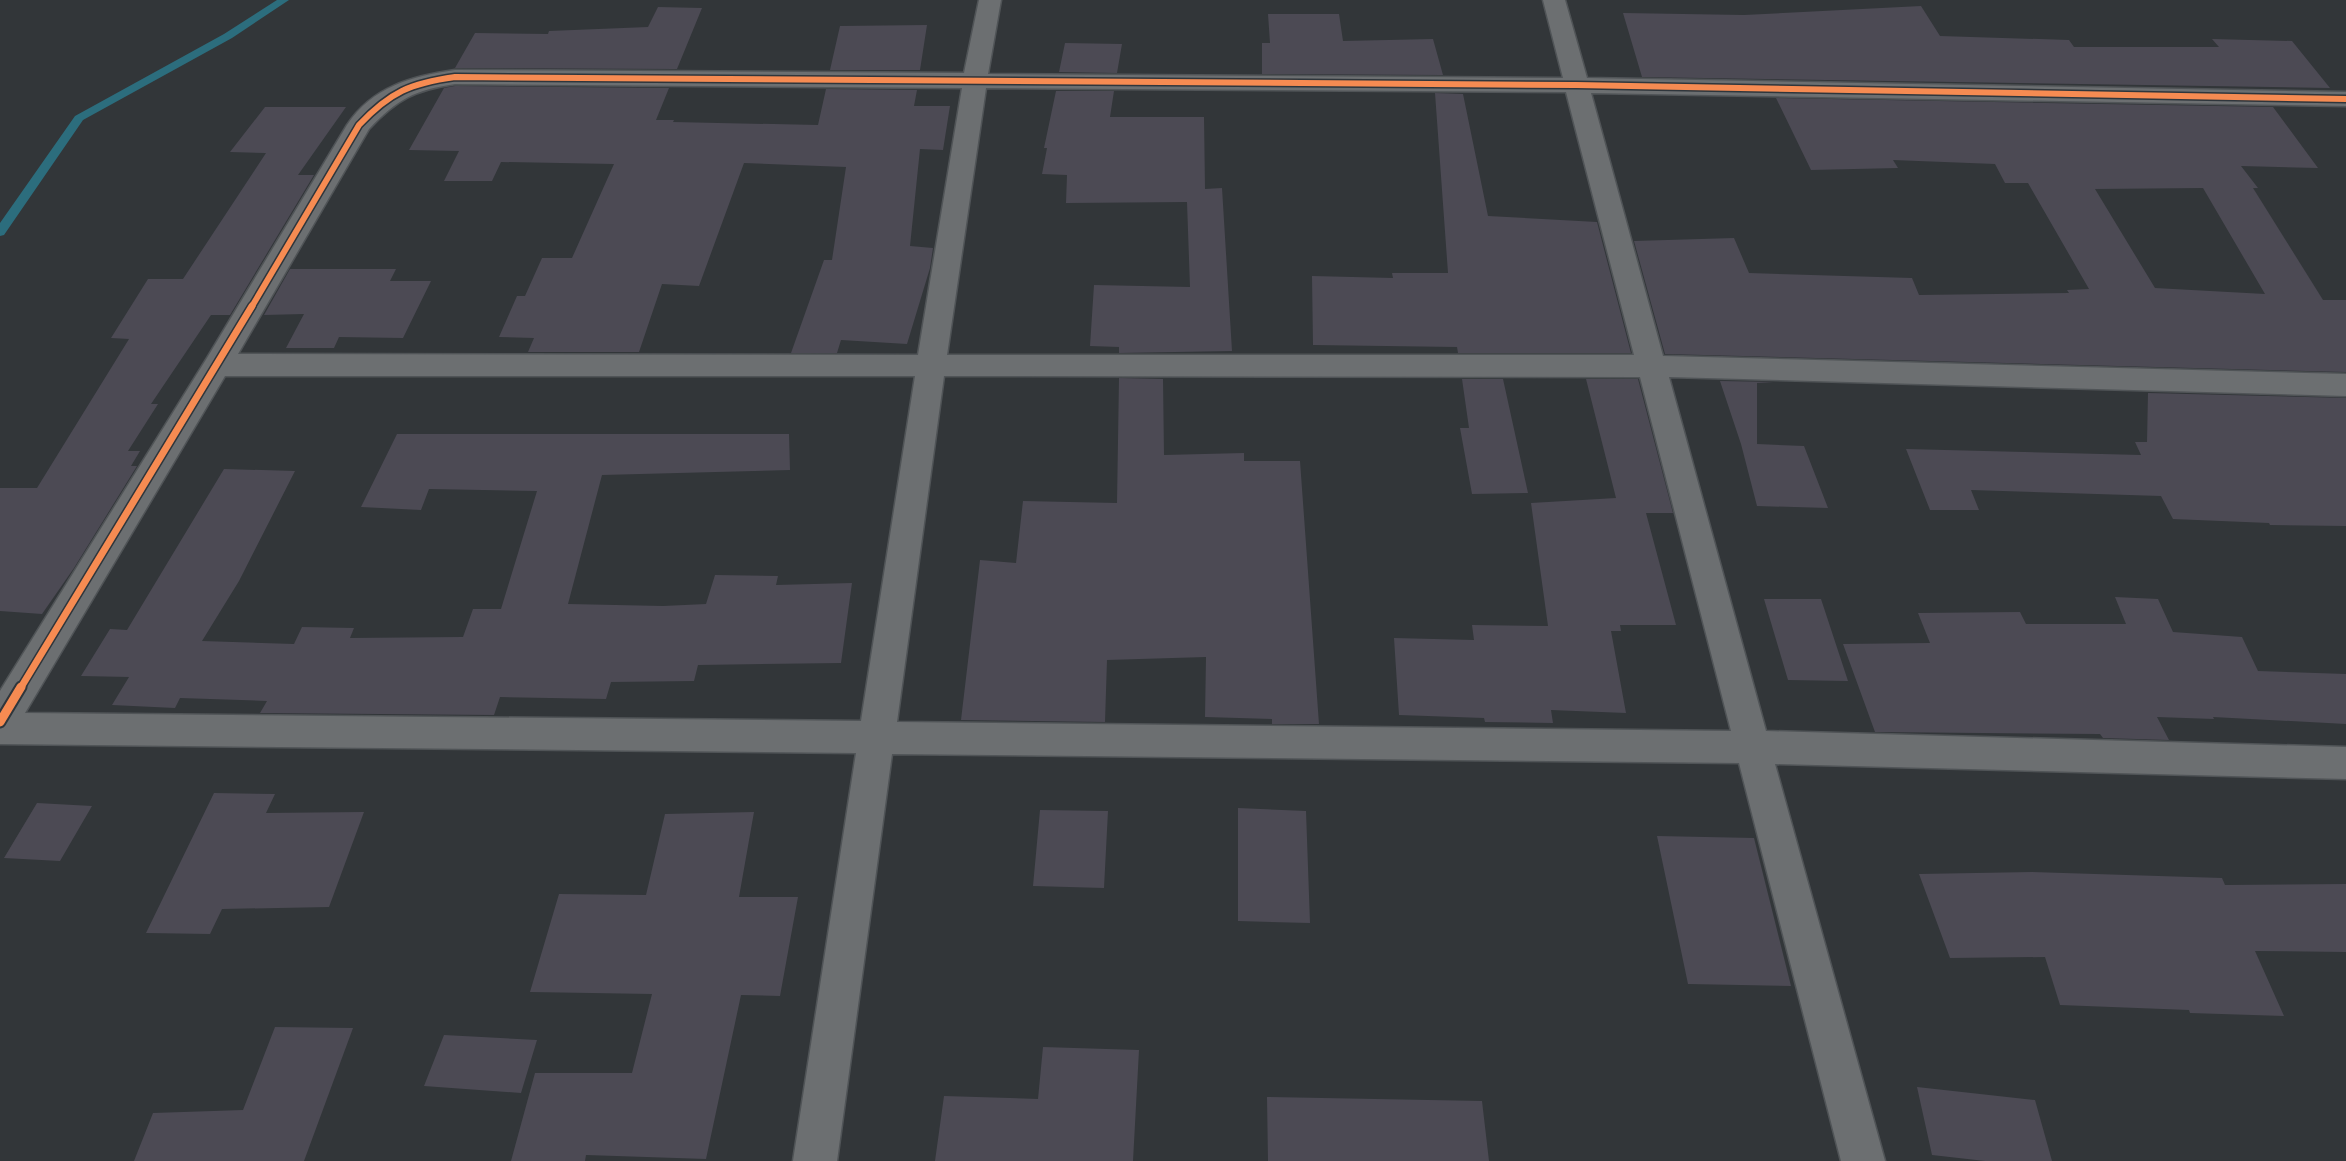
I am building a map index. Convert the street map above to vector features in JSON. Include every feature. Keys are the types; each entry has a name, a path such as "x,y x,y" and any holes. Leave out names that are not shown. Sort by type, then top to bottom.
{"street":[{"path":"815,1161 931,365 975,81 990,0"},
{"path":"1554,0 1863,1161"},
{"path":"0,722 217,365 359,125 379,102 396,90 424,81 455,77 1576,85 2346,99"},
{"path":"217,365 1652,366 2346,386"},
{"path":"0,728 1751,747 2346,764"}],"building":[{"path":"1921,6 1940,36 2069,40 2074,47 2219,47 2212,39 2292,41 2330,88 1642,77 1623,13 1744,15"},
{"path":"658,7 702,8 677,69 455,68 475,33 548,34 549,31 648,27"},
{"path":"1268,14 1339,14 1343,41 1433,39 1443,75 1262,74 1262,43 1270,43"},
{"path":"927,25 920,70 830,70 840,26"},
{"path":"1065,43 1122,44 1117,73 1059,72"},
{"path":"455,86 669,88 656,120 674,120 673,122 818,125 826,89 917,90 914,106 950,106 943,150 920,149 910,246 933,248 930,268 907,344 841,340 837,353 791,353 824,260 832,260 846,167 744,163 699,286 662,284 639,352 528,352 534,338 499,337 517,296 525,296 542,258 572,258 614,164 501,162 492,181 444,181 459,151 409,150 444,88"},
{"path":"1056,91 1114,91 1110,117 1204,117 1205,189 1222,188 1232,351 1119,353 1119,347 1090,346 1094,285 1190,287 1187,202 1066,203 1067,175 1042,174 1047,148 1044,148"},
{"path":"1435,93 1463,94 1488,216 1597,222 1631,353 1458,353 1457,347 1313,345 1312,276 1393,278 1392,273 1448,273"},
{"path":"1776,98 2273,107 2318,168 2241,166 2258,188 2253,188 2323,300 2346,300 2346,372 1665,354 1634,241 1734,238 1749,273 1912,278 1919,295 2069,293 2067,290 2089,289 2028,183 2005,183 1995,164 1893,160 1898,168 1811,170","holes":["2203,188 2265,294 2155,288 2095,189"]},
{"path":"265,107 346,107 298,175 314,175 230,315 211,315 151,404 158,404 128,451 140,451 131,466 137,466 74,568 42,614 0,611 0,488 37,488 129,339 111,338 148,279 183,279 266,153 230,152"},
{"path":"290,269 396,269 390,281 431,281 403,338 339,337 334,348 286,348 304,314 264,315"},
{"path":"1119,378 1163,379 1164,455 1244,453 1244,461 1300,461 1319,724 1272,724 1272,719 1205,717 1206,657 1107,660 1105,722 961,720 980,560 1016,563 1023,501 1117,503"},
{"path":"1462,379 1503,379 1528,493 1472,494 1460,428 1469,428"},
{"path":"1586,379 1638,379 1673,513 1646,513 1676,625 1620,625 1621,631 1611,631 1626,713 1551,710 1553,723 1485,722 1484,718 1399,715 1394,638 1474,640 1472,625 1548,626 1531,503 1616,498"},
{"path":"1720,381 1774,382 1757,383 1757,444 1804,446 1828,508 1757,506 1741,444"},
{"path":"2148,393 2346,398 2346,526 2270,525 2269,523 2173,519 2161,496 1971,490 1979,510 1930,510 1906,449 2141,455 2135,442 2147,442"},
{"path":"397,434 789,434 790,470 602,475 568,604 663,606 706,604 715,575 778,576 776,585 852,583 841,663 698,665 694,681 611,682 606,699 500,697 494,715 260,713 267,701 180,698 175,708 112,705 129,677 81,676 110,629 127,630 224,469 295,471 239,581 202,641 294,644 302,627 354,628 350,638 463,637 473,609 501,609 537,491 429,489 421,510 361,507"},
{"path":"2115,597 2158,599 2173,632 2242,637 2258,671 2346,674 2346,724 2213,717 2214,719 2157,717 2169,740 2103,738 2100,734 1875,732 1843,644 1930,643 1918,613 2020,612 2026,624 2126,624"},
{"path":"1764,599 1821,599 1848,681 1788,680"},
{"path":"214,793 275,794 266,813 364,812 329,907 222,909 210,934 146,933"},
{"path":"37,803 92,806 60,861 4,858"},
{"path":"1238,808 1306,811 1310,923 1238,921"},
{"path":"1040,810 1108,811 1104,888 1033,886"},
{"path":"754,812 739,897 798,897 780,996 741,995 706,1159 586,1155 585,1161 511,1161 535,1073 632,1073 652,994 530,992 559,894 646,895 665,814"},
{"path":"1657,836 1754,838 1791,986 1688,984"},
{"path":"2032,872 2222,878 2225,885 2346,884 2346,952 2255,951 2284,1016 2060,1005 2045,957 1950,958 1919,874"},
{"path":"275,1027 353,1028 304,1161 134,1161 153,1113 243,1110"},
{"path":"444,1035 537,1040 521,1093 424,1086"},
{"path":"1043,1047 1139,1050 1133,1161 935,1161 944,1096 1038,1099"},
{"path":"1917,1087 2035,1100 2052,1161 1985,1161 1932,1155"},
{"path":"1267,1097 1482,1101 1489,1161 1268,1161"}],"waterway":[{"path":"0,232 79,118 228,36 284,0"}],"cycle path":[{"path":"0,722 217,365 359,125 391,95 412,85 455,77 1576,85 2346,99"}]}
